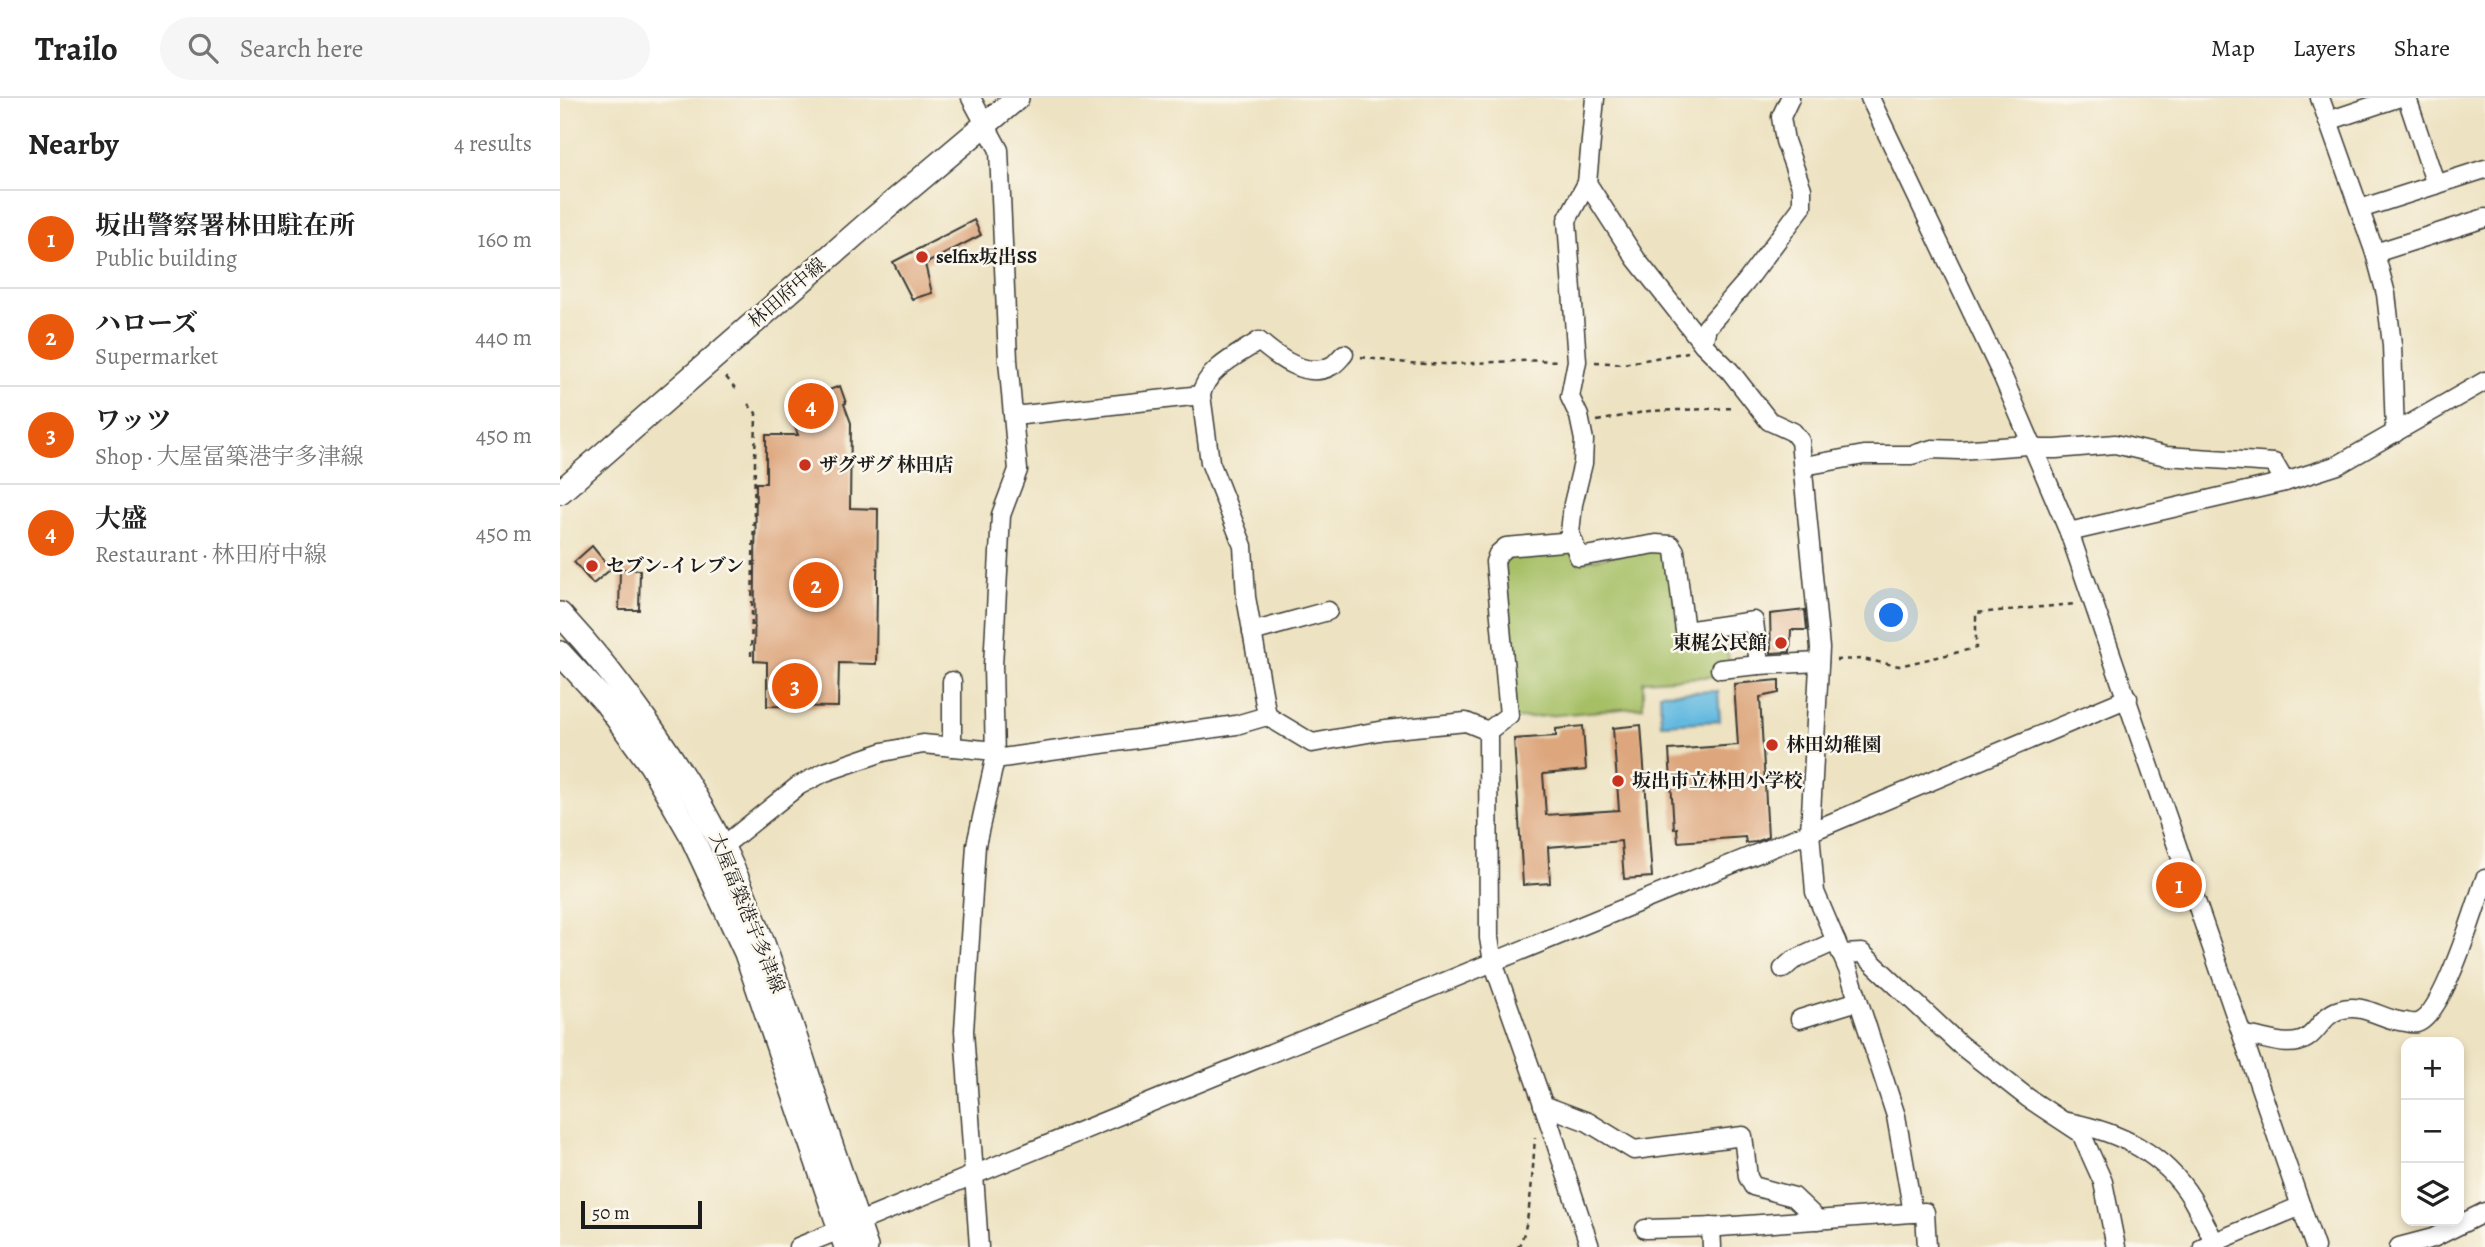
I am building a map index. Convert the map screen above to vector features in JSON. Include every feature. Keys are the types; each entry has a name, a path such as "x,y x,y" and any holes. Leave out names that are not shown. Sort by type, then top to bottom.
{"main road":[{"name":"林田府中線","path":"560,492 856,234 1017,98"},
{"name":"大屋冨築港宇多津線","path":"560,614 624,692 662,747 722,847 773,970 848,1233"},
{"name":"大屋冨築港宇多津線","path":"560,653 606,703 651,765 690,833 746,953 848,1233 866,1247"}],"street":[{"path":"971,98 999,150 1008,360 1018,470 1001,515 993,666 995,755 976,845 964,1031 979,1247"},
{"path":"1595,98 1587,183 1567,220 1577,361 1570,397 1580,420 1584,440 1583,463 1573,504 1570,533 1579,557 1656,544 1671,545 1675,551 1685,631 1754,621 1759,665"},
{"path":"1703,345 1707,327 1746,282 1802,207 1802,189 1785,141 1781,117 1790,98"},
{"path":"1870,98 2002,375 2069,532 2315,1247"},
{"path":"2319,98 2360,209 2386,294 2392,345 2395,433"},
{"path":"2328,121 2397,98"},
{"path":"2407,98 2437,185"},
{"path":"2360,209 2485,169"},
{"path":"1587,183 1636,259 1703,345 1730,371 1769,421 1793,432 1800,441 1820,648 1810,832 1815,892 1858,1000 1896,1116 1913,1213"},
{"path":"2375,253 2485,218"},
{"path":"1267,716 1246,597 1243,547 1210,462 1201,395 1203,385 1209,375 1259,341 1288,362 1317,370 1332,366 1344,354"},
{"path":"2069,532 2285,482 2338,465 2485,381"},
{"path":"1014,416 1201,395"},
{"path":"1804,466 1864,455 1912,455 1932,449 1959,450 2028,445 2056,449 2115,444 2166,456 2274,463 2285,482"},
{"path":"1488,731 1509,715 1495,562 1498,554 1506,547 1573,541"},
{"path":"1252,632 1328,611"},
{"path":"1720,669 1819,662"},
{"path":"952,747 953,681"},
{"path":"798,1247 848,1233 974,1173 1810,832 2128,698"},
{"path":"722,847 798,786 825,772 896,749 923,744 995,755 1236,725 1267,716 1312,743 1385,730 1466,722 1488,731"},
{"path":"1488,731 1489,938 1493,962 1590,1247"},
{"path":"2243,1035 2294,1042 2306,1038 2327,1016 2339,1010 2359,1008 2401,1022 2417,1023 2428,1014 2446,986 2485,879"},
{"path":"1783,969 1792,961 1839,948 1862,953 1959,1044 2028,1098 2068,1122 2081,1133 2103,1182 2116,1247"},
{"path":"1800,1019 1858,1000"},
{"path":"1543,1105 1588,1122 1634,1150 1743,1136 1748,1177 1753,1186 1794,1197 1818,1220"},
{"path":"2068,1122 2095,1127 2120,1136 2169,1170 2191,1197 2212,1245 2301,1206"},
{"path":"1644,1229 1925,1212 1927,1247"},
{"path":"2399,1247 2433,1238 2485,1212"},
{"path":"1711,1227 1713,1247"}],"path":[{"path":"1344,354 1400,363 1442,364 1510,360 1623,365 1698,350 1703,345"},
{"path":"726,377 736,389"},
{"path":"748,404 756,413 751,659"},
{"path":"1580,420 1604,421 1649,411 1757,405"},
{"path":"1819,662 1862,659 1899,666 1976,648 1976,613 2095,603"},
{"path":"1518,1247 1522,1242 1528,1208 1535,1135"}],"green space":[{"path":"1568,547 1579,562 1656,548 1668,558 1679,638 1725,632 1731,675 1643,681 1643,707 1514,719 1501,561 1508,552"}],"water":[{"path":"1718,691 1720,721 1661,724 1660,693"}],"building":[{"path":"974,220 981,235 925,264 932,293 912,299 893,262"},
{"path":"814,382 818,394 840,386 846,403 844,404 851,423 850,508 878,509 876,664 839,663 838,707 767,706 767,662 754,661 756,483 766,483 766,435 798,435 787,406 798,403 793,389"},
{"path":"592,546 611,569 593,584 574,562"},
{"path":"620,569 640,570 639,610 619,610"},
{"name":"東梶公民館","path":"1805,610 1807,630 1791,630 1790,652 1771,653 1770,614"},
{"path":"1779,680 1779,693 1760,697 1768,837 1746,843 1745,837 1678,842 1677,828 1674,829 1669,750 1738,745 1734,684"},
{"path":"1641,725 1652,877 1624,879 1621,841 1548,847 1550,883 1523,885 1514,739 1556,736 1556,729 1583,726 1586,770 1543,774 1546,815 1619,810 1613,728"}],"place":[{"name":"selfix坂出SS","path":"922,257"},
{"name":"大盛","path":"811,406"},
{"name":"ザグザグ 林田店","path":"805,465"},
{"name":"セブン-イレブン","path":"592,566"},
{"name":"ハローズ","path":"816,585"},
{"name":"東梶公民館","path":"1781,643"},
{"name":"ワッツ","path":"795,686"},
{"name":"林田幼稚園","path":"1772,745"},
{"name":"坂出市立林田小学校","path":"1618,781"},
{"name":"坂出警察署林田駐在所","path":"2179,885"}]}
